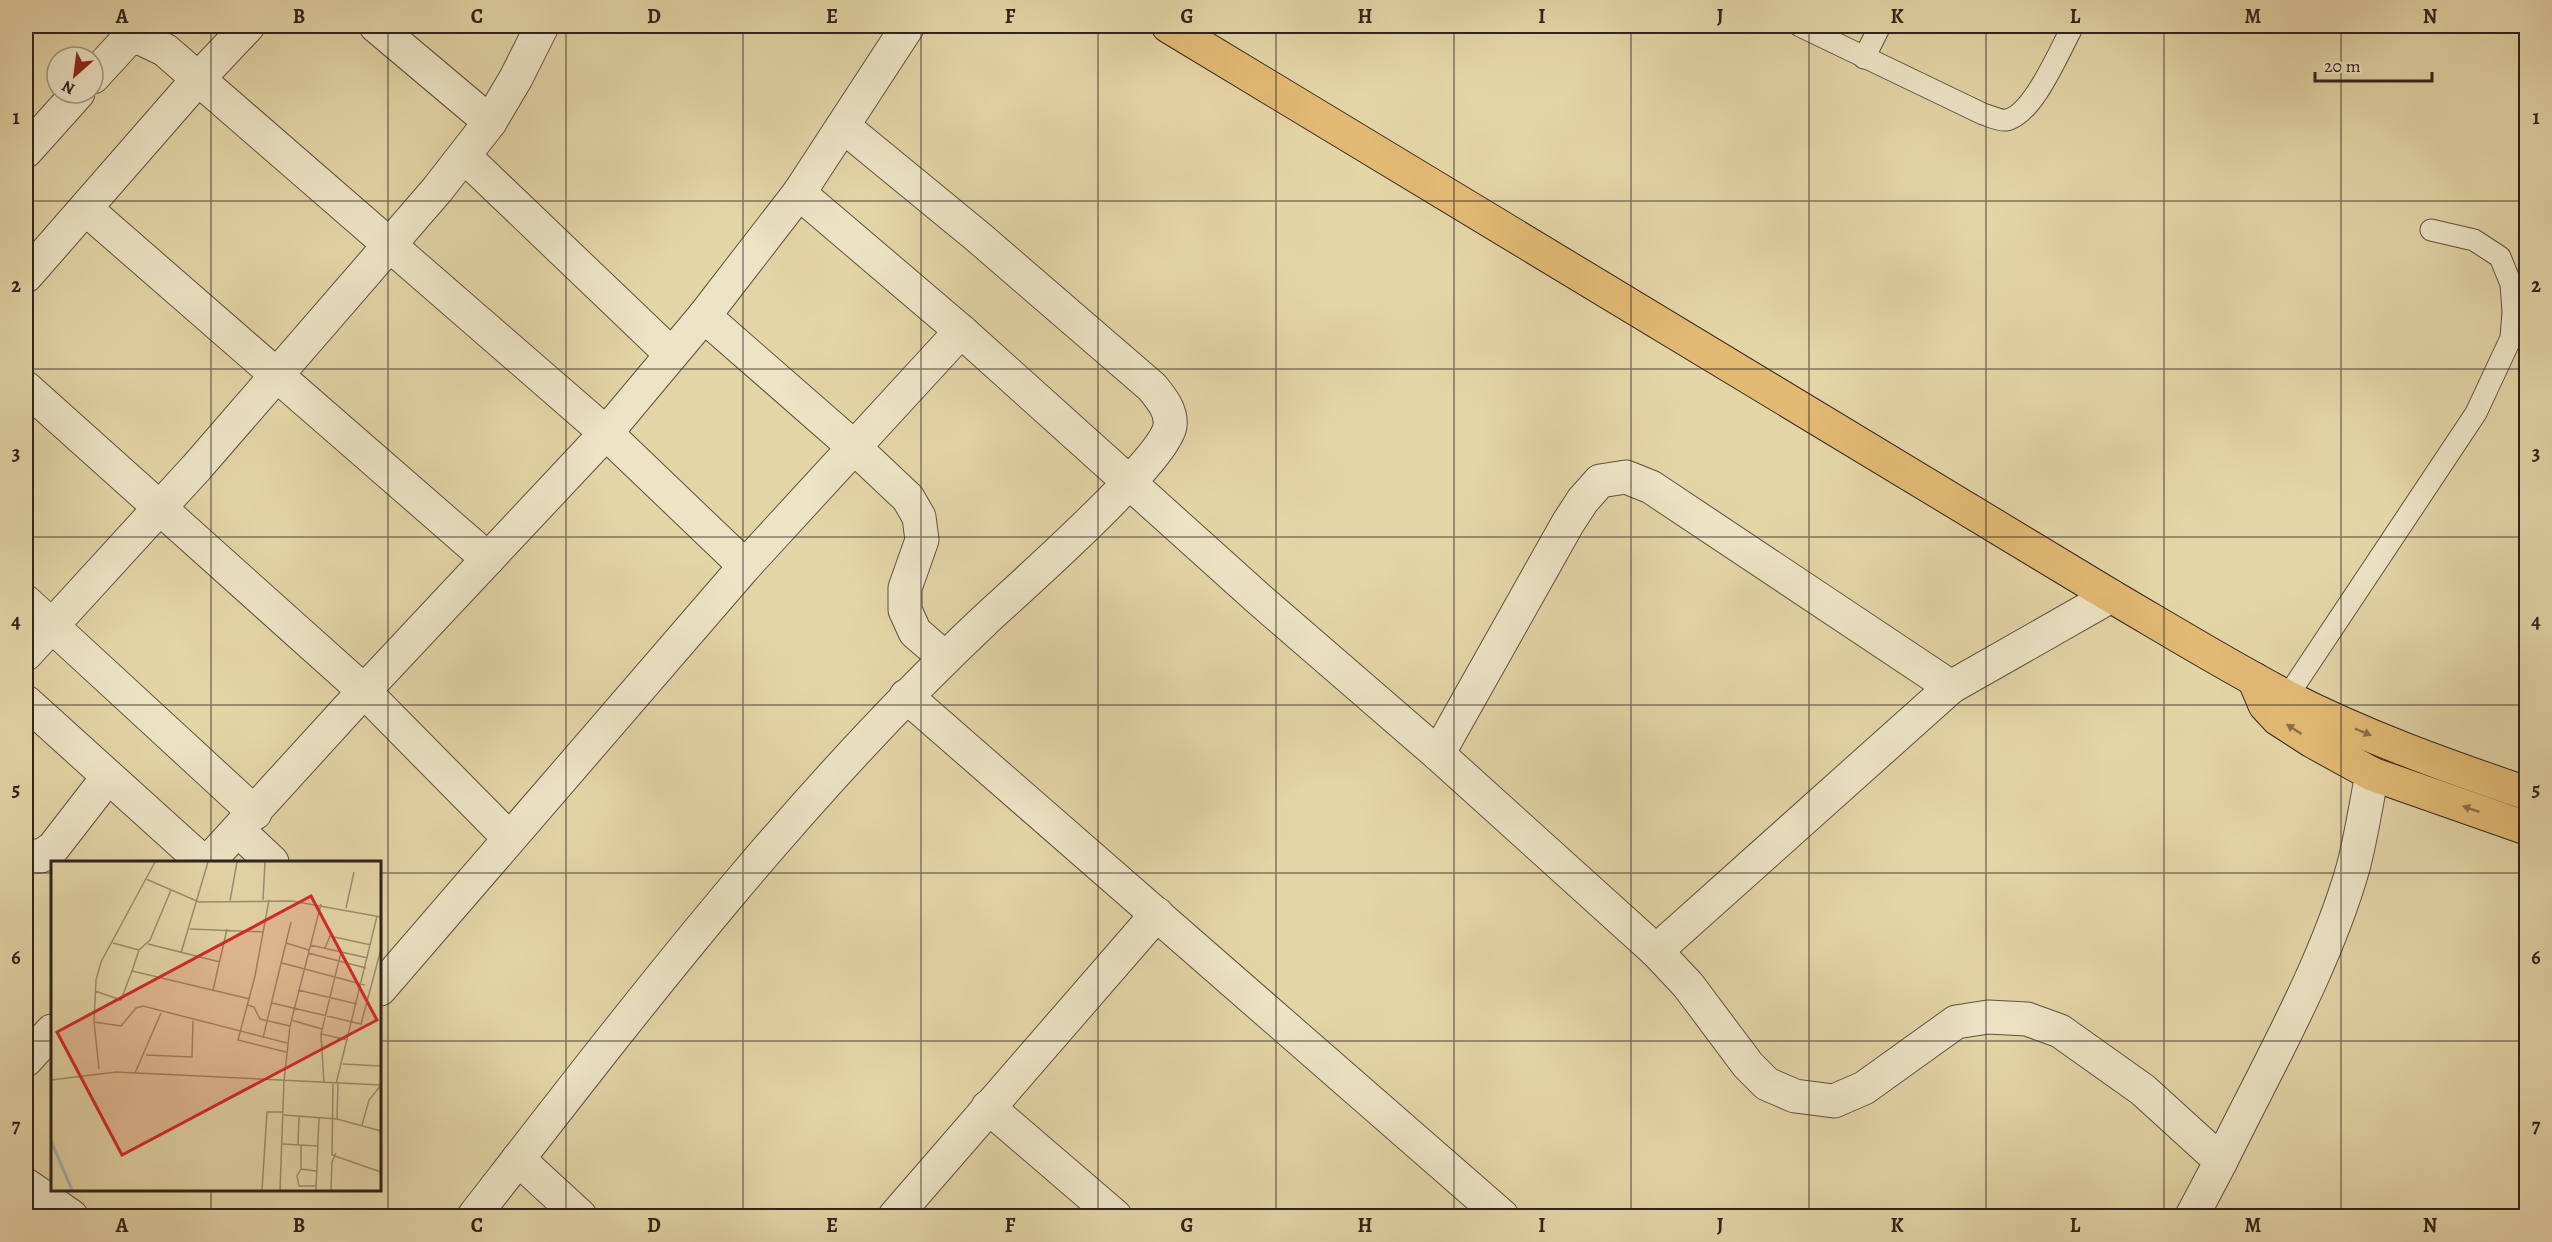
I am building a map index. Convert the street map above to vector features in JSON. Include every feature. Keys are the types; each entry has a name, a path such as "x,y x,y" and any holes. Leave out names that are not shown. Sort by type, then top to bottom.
{"main road":[{"path":"1168,26 2111,596 2254,679 2287,697 2426,759 2526,793"},
{"path":"2254,679 2265,705 2278,719 2312,741 2372,774 2526,828"}],"street":[{"path":"26,276 198,79 248,26"},
{"path":"376,26 490,123"},
{"path":"26,654 277,374 464,156 490,123 542,26"},
{"path":"209,861 247,822 364,691 606,433 704,316 799,193 908,26"},
{"path":"105,64 128,40 138,37 165,50 606,433 745,566"},
{"path":"26,151 67,105"},
{"path":"474,1216 649,991 770,847 906,696 1129,483 1164,441 1170,425 1166,406 1152,387 977,236 843,126"},
{"path":"464,156 671,354"},
{"path":"799,193 961,331 1129,483 1438,754 1656,951 1688,986 1748,1065 1767,1084 1795,1096 1834,1101 1864,1088 1956,1022 1988,1017 2027,1019 2060,1031 2143,1090 2221,1161"},
{"path":"86,209 488,559"},
{"path":"704,316 909,498 919,517 922,540 905,588 905,610 915,632 945,658"},
{"path":"383,977 508,838 745,566 961,331"},
{"path":"26,388 364,691 508,838"},
{"path":"1438,754 1583,500 1599,481 1617,478 1626,477 1651,487 1952,687"},
{"path":"1656,951 1952,687 2111,596"},
{"path":"26,602 247,822 271,861"},
{"path":"906,696 1502,1216"},
{"path":"26,702 202,861"},
{"path":"2192,1216 2309,982 2329,935 2353,868 2372,774"},
{"path":"26,856 41,856 53,848 108,777"},
{"path":"895,1216 1157,914"},
{"path":"26,1060 51,1032"},
{"path":"988,1107 1115,1216"},
{"path":"518,1159 580,1216"},
{"path":"26,1185 71,1216"}],"lane":[{"path":"1800,26 1983,114 2004,120 2018,116 2028,104 2040,87 2073,26"},
{"path":"1864,58 1880,26"},
{"path":"2287,697 2476,413 2511,338 2514,312 2511,284 2500,257 2474,240 2431,230"}]}
